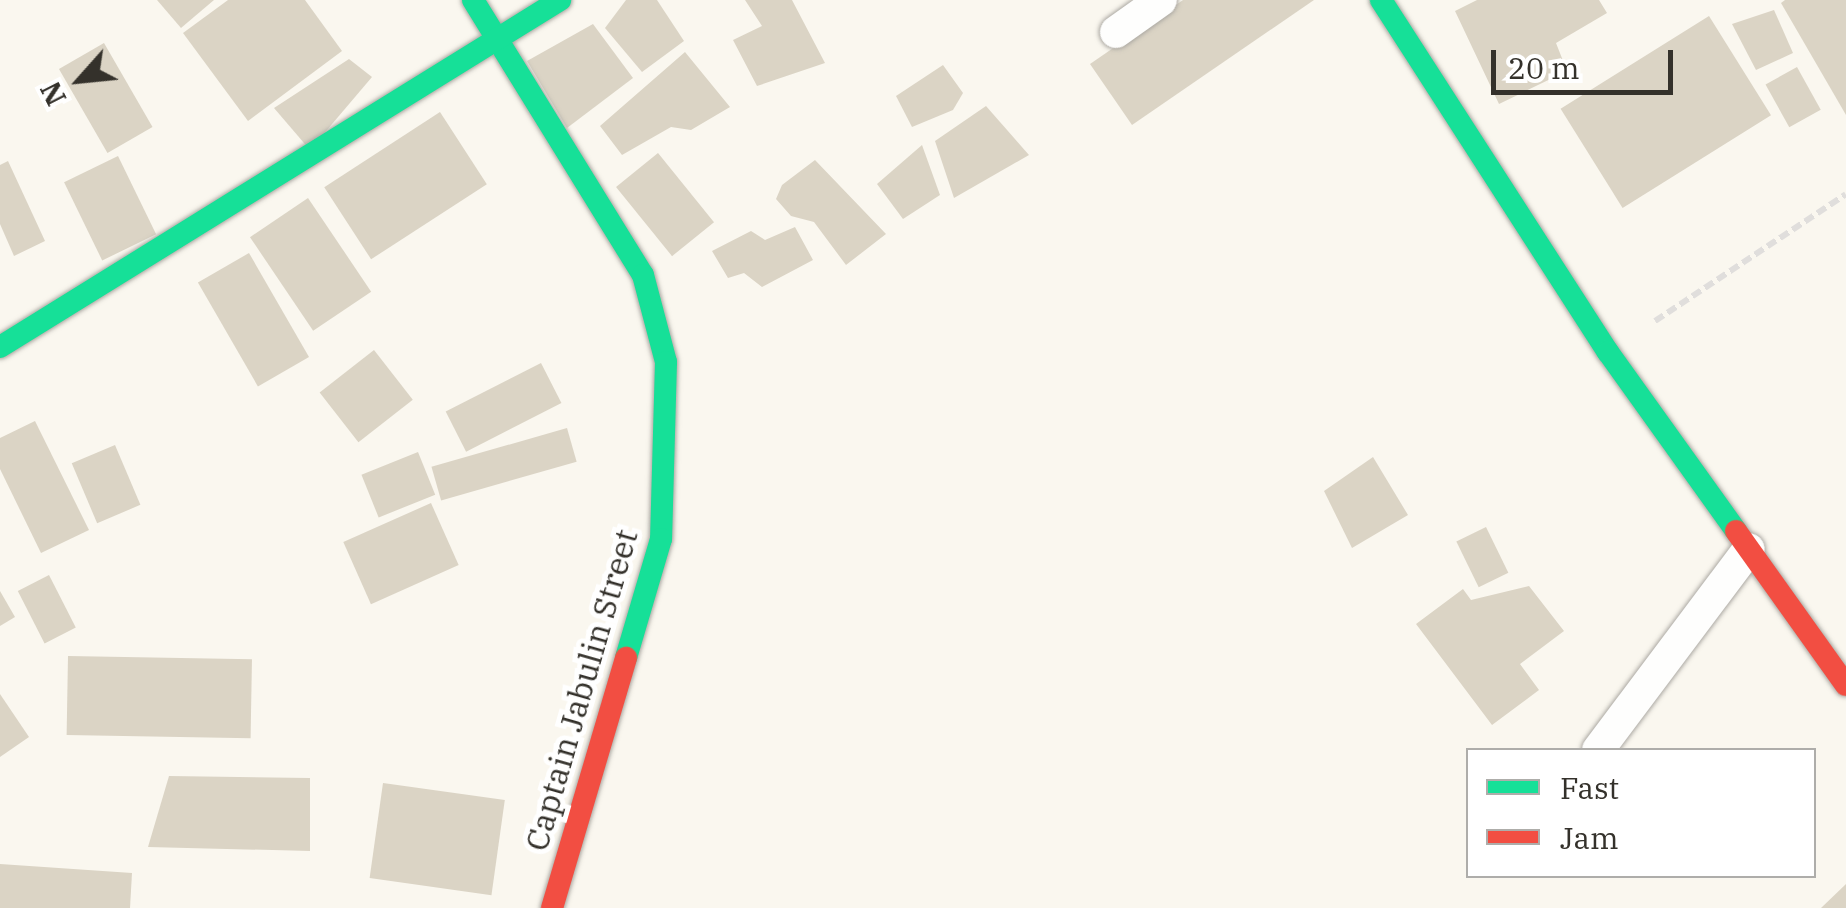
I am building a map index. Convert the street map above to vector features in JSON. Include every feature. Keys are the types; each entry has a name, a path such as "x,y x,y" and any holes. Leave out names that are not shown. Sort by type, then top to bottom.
{"street":[{"name":"Captain Jabulin Street","path":"473,0 502,41 643,274 666,362 661,539 552,908"},
{"path":"0,347 502,41 560,0"},
{"path":"1382,0 1608,352 1846,684"}],"lane":[{"path":"1116,32 1161,0"},
{"path":"1600,748 1749,549"}],"path":[{"path":"1608,352 1846,194"}],"building":[{"path":"157,0 214,0 181,28"},
{"path":"228,0 305,0 342,51 248,121 183,33"},
{"path":"626,0 657,0 684,41 642,72 605,28"},
{"path":"745,0 792,0 825,63 757,86 733,40 762,26"},
{"path":"1183,0 1314,0 1132,125 1090,64"},
{"path":"1477,0 1599,0 1607,13 1556,43 1567,71 1499,104 1455,11"},
{"path":"1846,0 1846,115 1781,3"},
{"path":"1774,10 1793,53 1756,70 1732,24"},
{"path":"1709,16 1771,115 1623,208 1561,109"},
{"path":"593,24 633,78 567,128 527,61"},
{"path":"104,43 152,127 107,153 59,69"},
{"path":"685,52 730,107 691,130 671,127 622,155 600,126"},
{"path":"349,59 372,77 310,150 274,108"},
{"path":"943,65 963,93 953,110 912,127 896,96"},
{"path":"1797,67 1821,110 1789,127 1766,84"},
{"path":"986,106 1029,155 954,198 935,141"},
{"path":"440,112 487,184 371,259 324,187"},
{"path":"922,145 940,195 903,219 877,184"},
{"path":"658,153 714,222 672,256 616,187"},
{"path":"118,156 156,234 102,260 64,182"},
{"path":"815,160 886,234 846,265 814,222 791,216 776,199 782,185"},
{"path":"8,161 45,241 14,256 0,224 0,165"},
{"path":"308,198 371,292 313,331 250,237"},
{"path":"795,227 813,260 762,287 744,273 728,278 712,251 751,231 765,240"},
{"path":"249,253 309,357 258,386 198,282"},
{"path":"374,350 413,400 358,442 320,392"},
{"path":"541,363 561,403 466,452 446,412"},
{"path":"35,421 89,530 41,553 0,469 0,438"},
{"path":"567,428 577,462 441,501 431,467"},
{"path":"115,445 140,505 97,523 72,463"},
{"path":"418,452 435,495 379,518 361,475"},
{"path":"1373,457 1408,515 1352,548 1324,491"},
{"path":"431,503 459,565 371,604 343,542"},
{"path":"1486,527 1508,573 1479,587 1456,541"},
{"path":"49,575 76,628 45,643 18,591"},
{"path":"1529,586 1564,631 1520,664 1539,690 1492,725 1416,624 1463,589 1471,600"},
{"path":"0,591 15,617 0,626"},
{"path":"68,656 252,659 251,738 67,735"},
{"path":"0,694 29,737 0,757"},
{"path":"169,776 310,778 310,851 148,847"},
{"path":"383,783 505,800 491,895 370,878"},
{"path":"0,864 132,873 130,908 0,908"},
{"path":"1846,884 1846,908 1821,908"}],"traffic: fast":[{"path":"473,0 643,275 666,362 661,539 626,658"},
{"path":"0,347 560,0"},
{"path":"1381,0 1608,352 1736,531"}],"traffic: jam":[{"path":"1736,531 1846,685"},
{"path":"552,908 626,658"}]}
